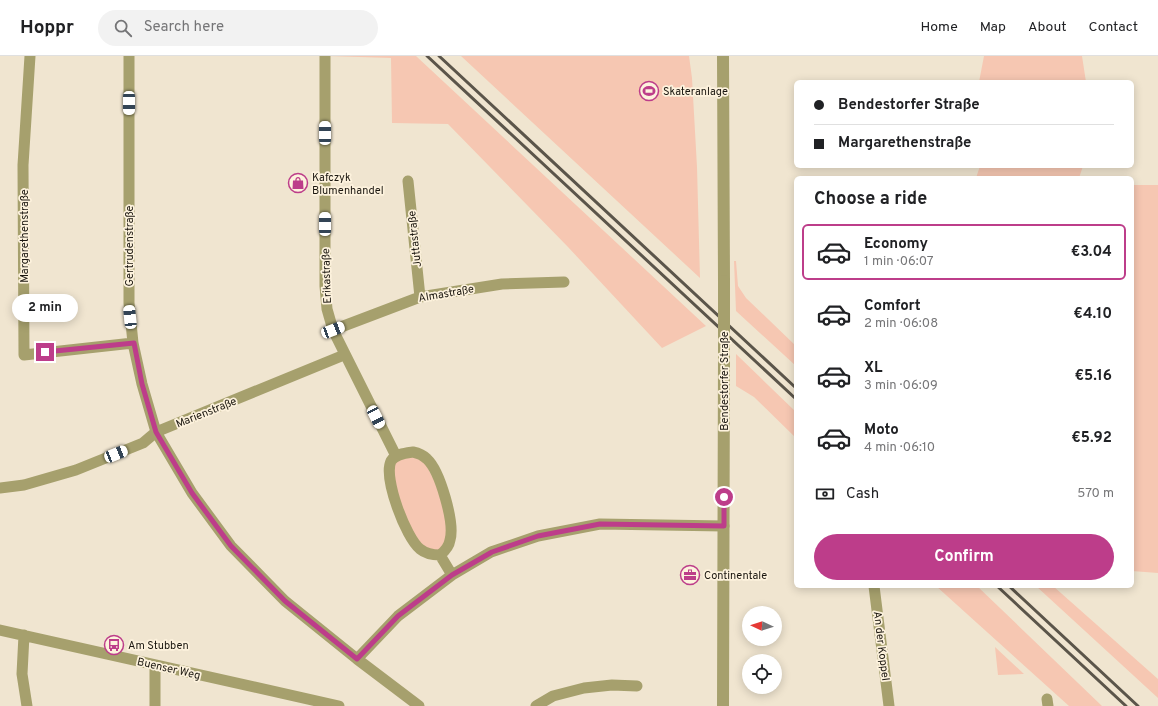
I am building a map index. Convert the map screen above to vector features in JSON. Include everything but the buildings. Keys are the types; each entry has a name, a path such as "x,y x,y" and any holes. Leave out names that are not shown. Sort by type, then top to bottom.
{"street":[{"name":"Margarethenstraße","path":"30,56 23,165 24,355 134,343"},
{"name":"Gertrudenstraße","path":"129,56 129,303 134,343 142,384 156,432 192,493 231,546 285,601 357,659 419,706"},
{"name":"Erikastraße","path":"325,56 325,286 327,309 333,330 344,355 396,456"},
{"name":"Bendestorfer Straße","path":"723,56 723,706"},
{"name":"Juttastraße","path":"408,181 420,297"},
{"name":"Almastraße","path":"333,330 420,297 502,284 564,282"},
{"name":"Marienstraße","path":"0,488 24,485 76,470 143,443 156,432 344,355"},
{"path":"413,452 427,458 434,468 448,505 450,521 450,541 446,550 440,555 427,554 413,542 398,510 390,480 389,469 392,460 396,456 413,452"},
{"path":"357,659 398,616 452,575 492,552 532,538 600,524 724,526"},
{"path":"440,555 452,575"},
{"name":"An der Koppel","path":"874,588 889,706"},
{"name":"Buenser Weg","path":"0,630 339,706"},
{"path":"24,635 22,674 27,706"},
{"path":"155,665 155,706"},
{"path":"536,706 553,696 584,688 612,685 637,686"}],"shaded area":[{"path":"328,56 416,56 706,326 662,348 568,247 448,124 392,123 391,58"},
{"path":"461,56 689,56 692,78 697,167 700,278"},
{"path":"984,56 1082,56 1086,80 979,80"},
{"path":"979,168 1082,168 1080,176 977,176"},
{"path":"1134,185 1158,185 1158,573 1134,571"},
{"path":"734,261 736,261 738,286 746,298 794,344 794,364 736,311"},
{"path":"736,354 794,410 794,436 754,397 736,386"},
{"path":"420,454 448,505 446,550 427,554 398,510 392,461"},
{"path":"938,588 979,588 1102,706 1069,706"},
{"path":"1038,588 1055,588 1158,679 1158,698"},
{"path":"995,647 1024,674 998,675"}],"railway":[{"path":"427,56 794,397"},
{"path":"439,56 794,386"},
{"path":"999,588 1126,706"},
{"path":"1011,588 1138,706"}],"place":[{"name":"Skateranlage","path":"649,91"},
{"name":"Kafczyk Blumenhandel","path":"298,183"},
{"name":"Continentale","path":"690,575"},
{"name":"Am Stubben","path":"114,645"}],"route":[{"path":"45,352 134,343 142,384 156,432 192,493 231,546 285,601 357,659 398,616 452,575 492,552 538,536 600,524 724,526 724,497"}]}
